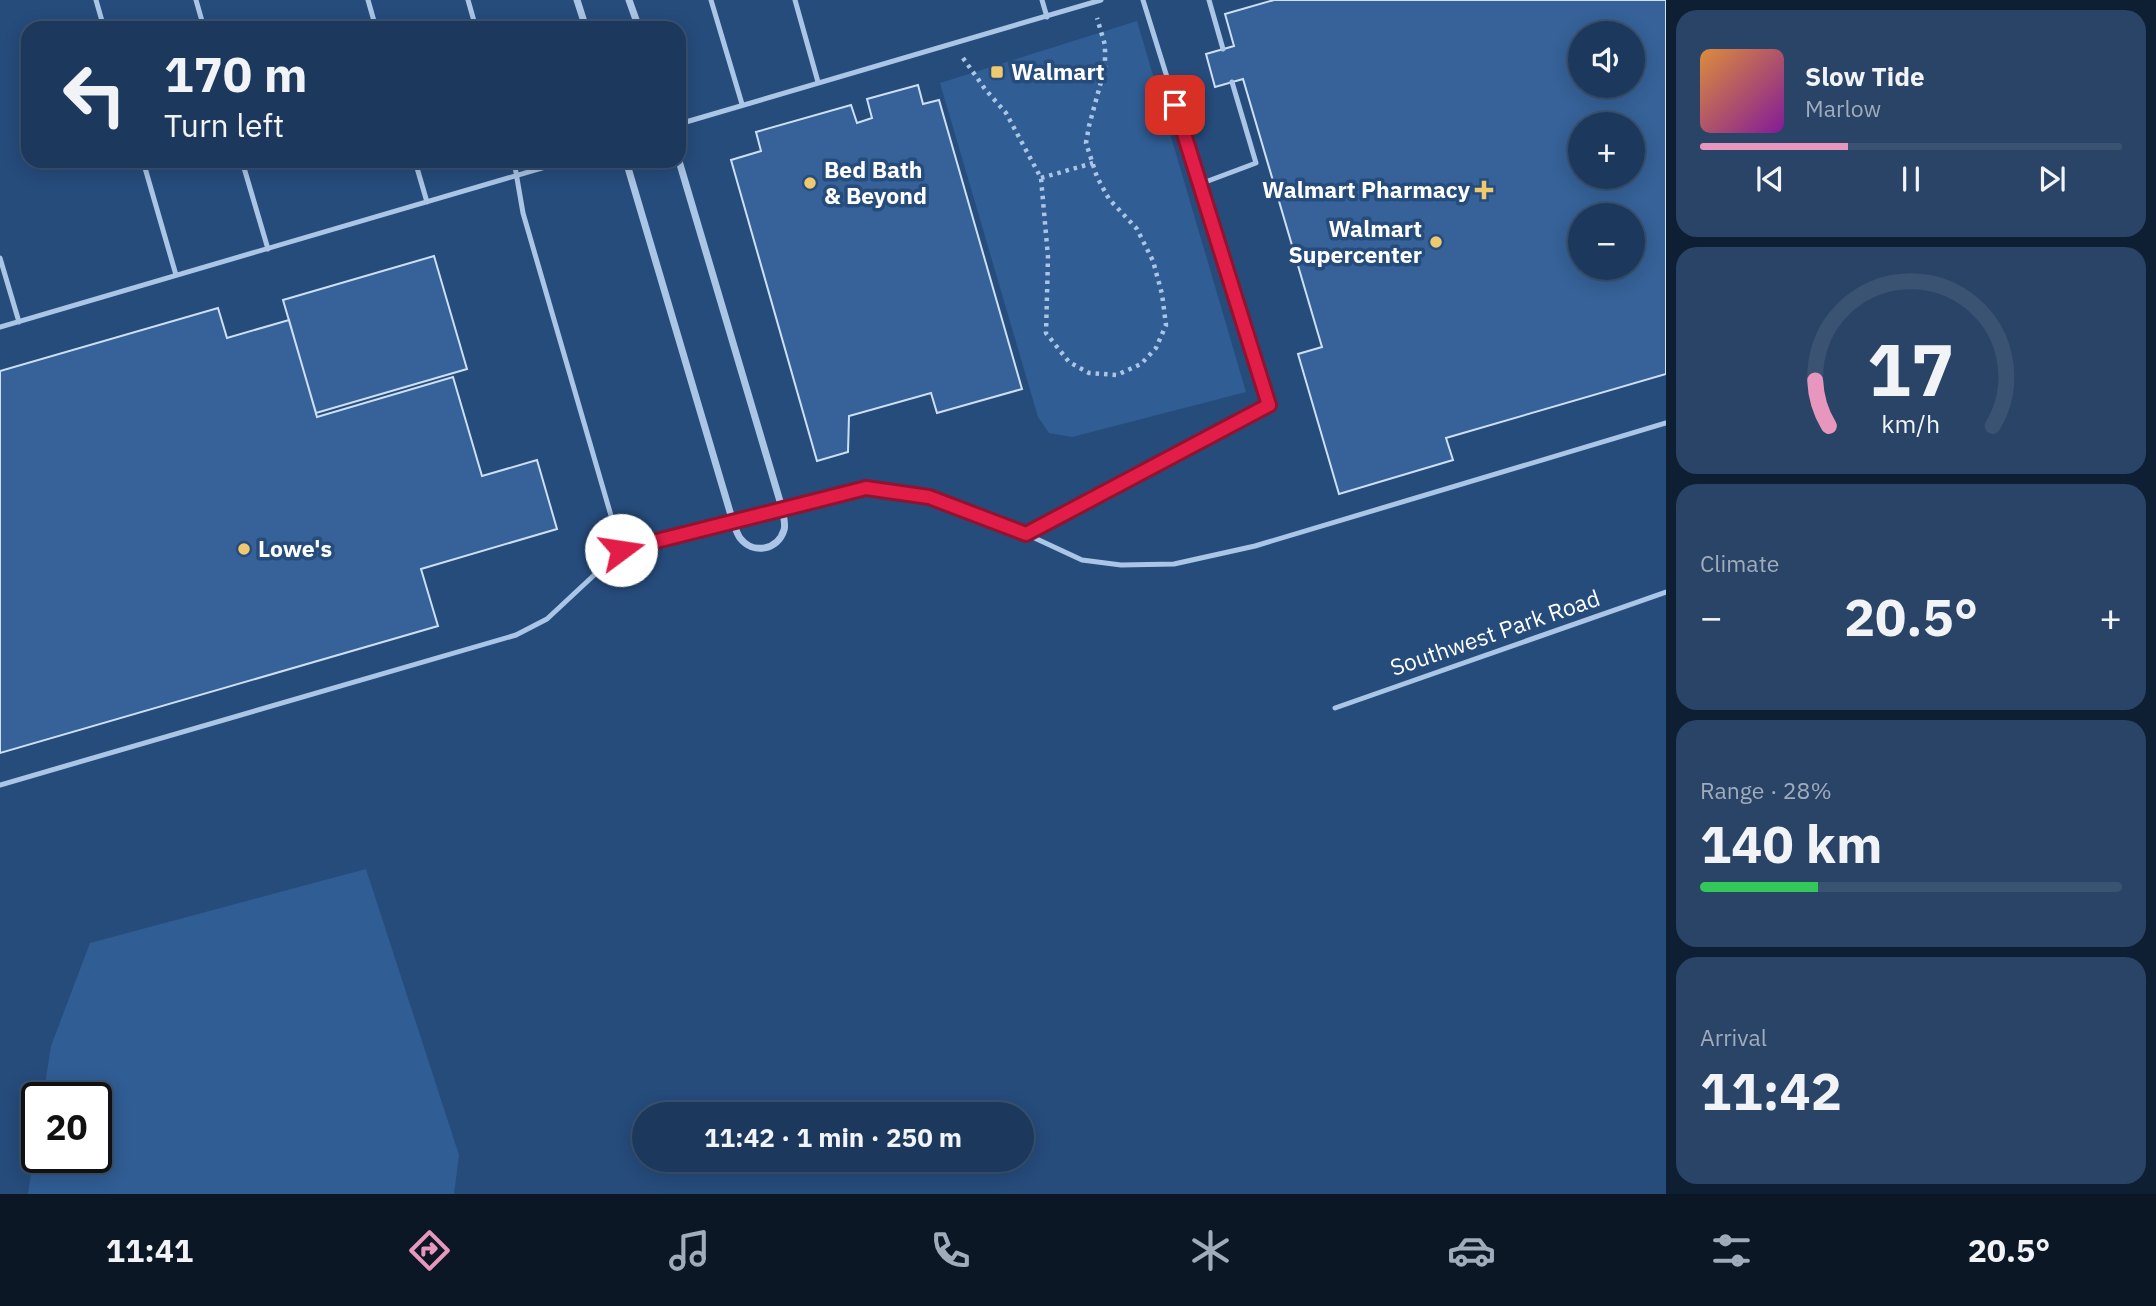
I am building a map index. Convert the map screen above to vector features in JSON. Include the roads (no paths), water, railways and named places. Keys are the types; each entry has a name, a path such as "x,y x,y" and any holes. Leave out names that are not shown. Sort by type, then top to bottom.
{"street":[{"path":"577,0 584,21"},
{"path":"629,0 636,21"},
{"path":"628,168 733,522 740,538 749,546 760,549 771,547 780,540 786,527 782,508 681,168"}],"lane":[{"path":"96,0 102,21"},
{"path":"195,0 202,21"},
{"path":"368,0 374,21"},
{"path":"468,0 474,21"},
{"path":"712,0 742,104"},
{"path":"795,0 818,82"},
{"path":"1042,0 1047,17"},
{"path":"686,122 1101,0"},
{"path":"1026,534 1269,405 1143,0"},
{"path":"1209,0 1223,49"},
{"path":"1200,184 1256,163 1232,82"},
{"path":"145,168 176,275"},
{"path":"244,168 268,249"},
{"path":"417,168 427,202"},
{"path":"516,168 523,213 621,550"},
{"path":"0,327 540,168"},
{"path":"0,258 19,322"},
{"path":"0,785 516,635 547,619 621,550 866,488 929,497 1026,534 1082,560 1121,565 1174,564 1255,546 1666,423"},
{"name":"Southwest Park Road","path":"1335,708 1666,592"}],"place":[{"name":"Walmart","path":"997,72"},
{"name":"Bed Bath & Beyond","path":"810,183"},
{"name":"Walmart Pharmacy","path":"1484,190"},
{"name":"Walmart Supercenter","path":"1436,242"},
{"name":"Lowe's","path":"244,549"}]}
